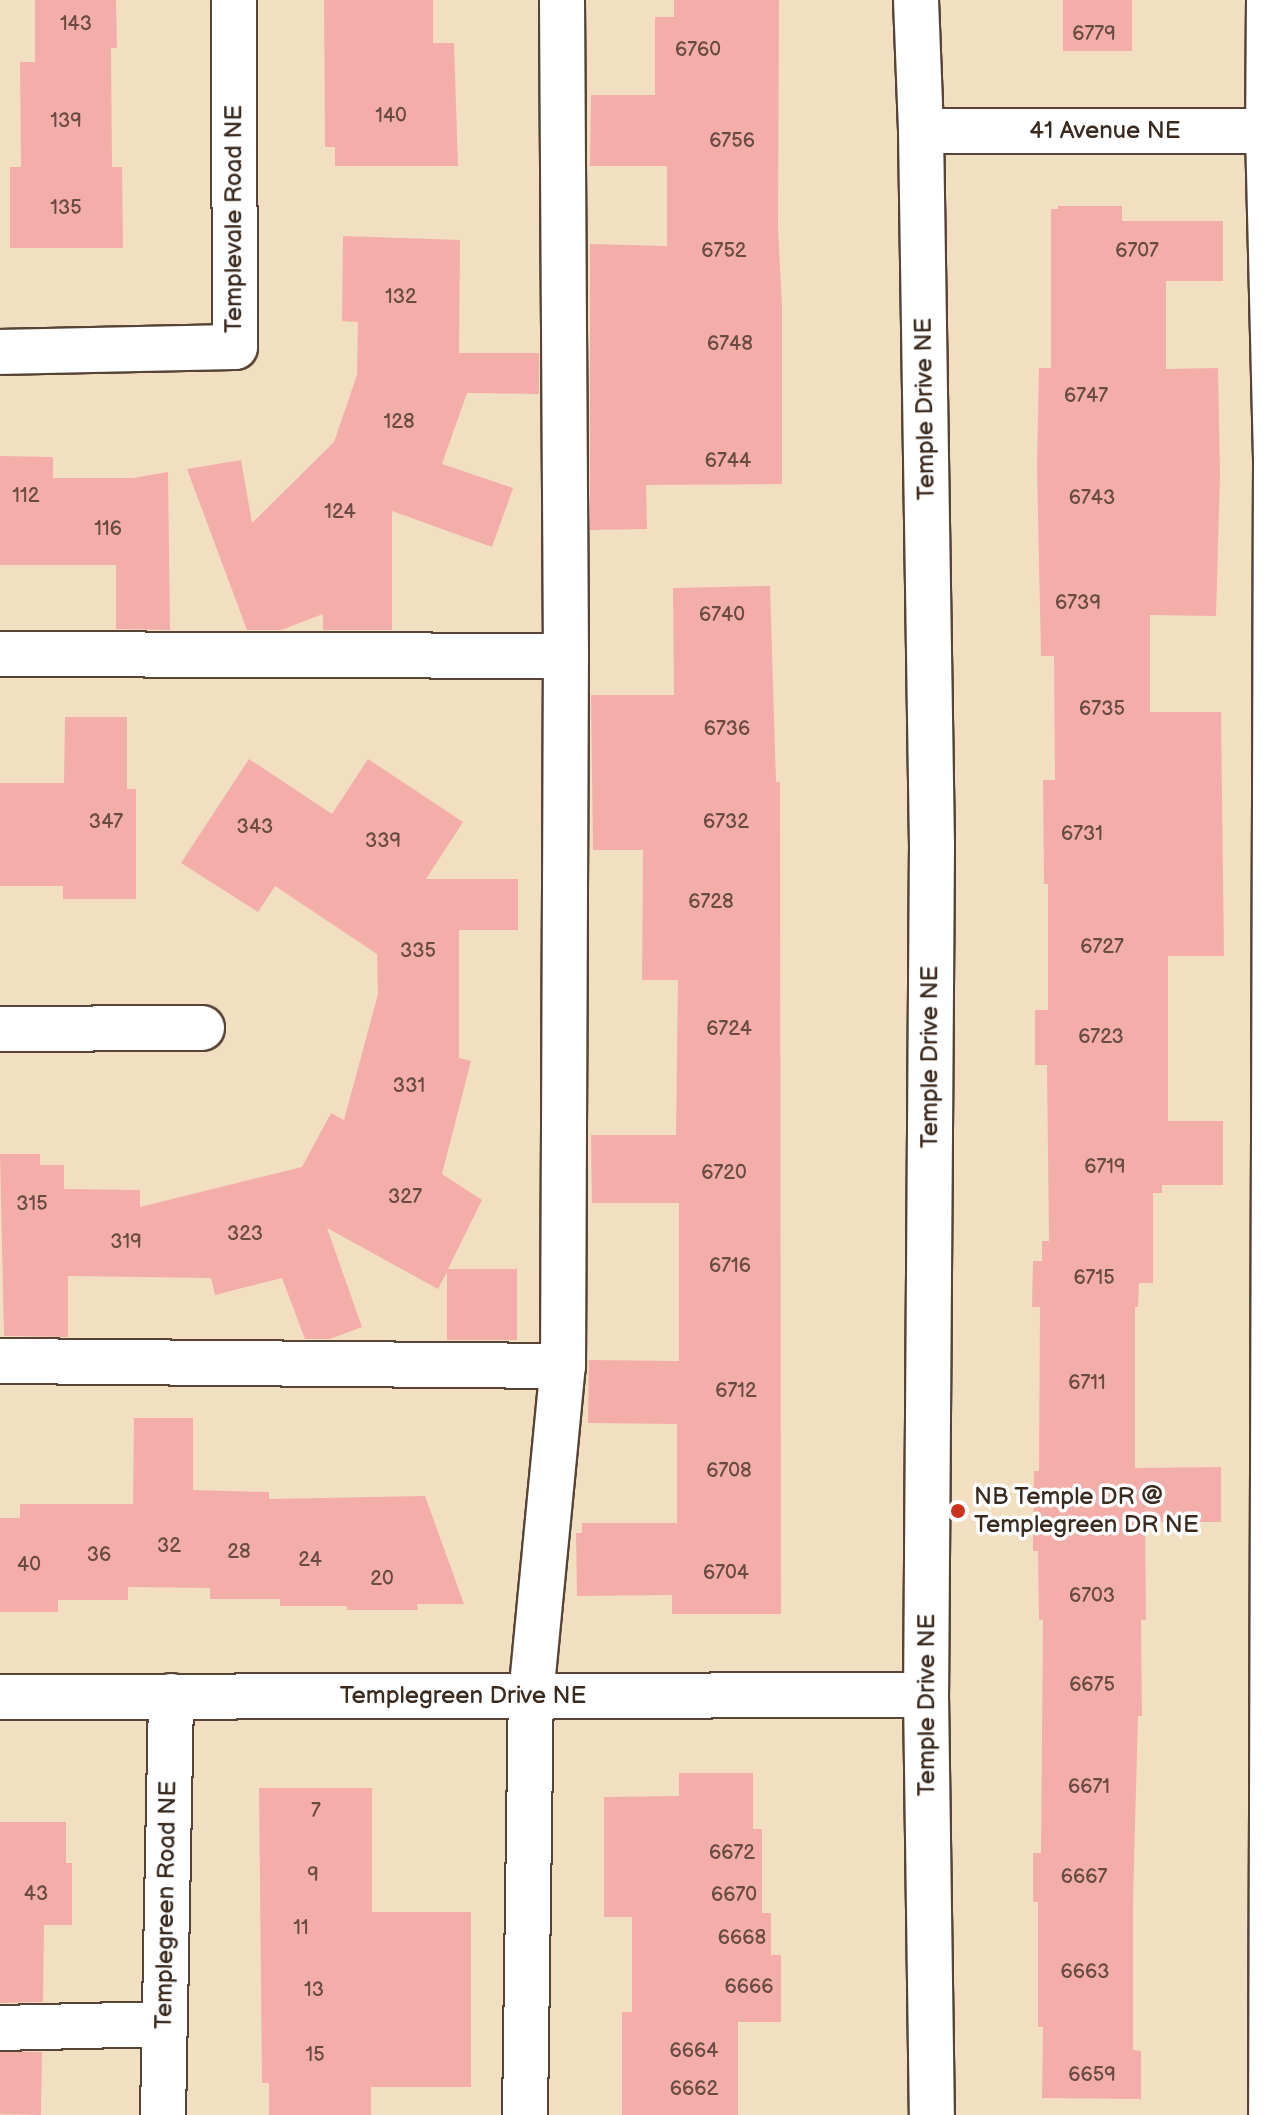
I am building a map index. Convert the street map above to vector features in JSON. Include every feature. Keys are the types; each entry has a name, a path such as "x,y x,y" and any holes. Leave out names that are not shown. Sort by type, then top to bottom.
{"street":[{"name":"Templevale Road NE","path":"0,352 235,347 234,0"},
{"path":"525,2115 531,1696 563,1366 566,656 562,0"},
{"name":"Temple Drive NE","path":"916,0 921,131 932,844 926,1695 932,2115"},
{"path":"1269,0 1278,131 1282,465 1271,2115"},
{"name":"41 Avenue NE","path":"921,131 1278,131"},
{"path":"0,654 566,656"},
{"path":"0,1029 202,1028"},
{"path":"0,1361 563,1366"},
{"name":"Templegreen Drive NE","path":"0,1697 926,1695"},
{"name":"Templegreen Road NE","path":"163,2115 171,1696"},
{"path":"0,2028 163,2024"}],"building":[{"path":"35,0 116,0 117,48 111,48 112,167 122,167 123,248 10,248 10,167 21,167 20,62 35,62"},
{"path":"324,0 433,0 433,43 454,43 458,166 335,166 335,147 325,147"},
{"path":"674,0 779,0 778,228 782,306 782,484 646,485 647,529 590,530 590,244 667,246 667,166 590,166 591,95 655,95 655,17 674,17"},
{"path":"1063,0 1132,0 1132,51 1063,51"},
{"path":"1058,206 1122,206 1122,221 1223,221 1223,281 1166,281 1166,369 1218,368 1220,474 1216,616 1150,615 1150,712 1221,712 1224,956 1168,956 1168,1121 1223,1121 1223,1185 1162,1185 1162,1193 1153,1193 1153,1283 1139,1283 1138,1307 1135,1307 1135,1468 1221,1467 1221,1522 1145,1522 1146,1620 1141,1620 1142,1716 1138,1716 1133,1901 1133,2050 1141,2051 1141,2099 1042,2098 1043,2027 1038,2027 1038,1902 1033,1902 1033,1853 1041,1853 1043,1620 1039,1620 1038,1551 1033,1551 1034,1471 1039,1471 1040,1307 1032,1307 1033,1261 1042,1261 1042,1241 1049,1241 1047,1065 1035,1065 1035,1010 1048,1010 1048,884 1044,884 1043,780 1055,780 1054,656 1041,656 1037,467 1039,368 1051,368 1051,209 1058,209"},
{"path":"343,236 460,240 459,353 539,353 539,394 467,393 442,464 513,488 492,547 392,511 392,630 323,630 323,614 281,630 247,630 187,469 241,460 252,523 334,442 357,375 358,322 342,321"},
{"path":"0,456 53,457 53,478 133,478 168,472 170,630 116,629 116,565 0,565"},
{"path":"770,586 776,782 780,782 781,1614 672,1614 672,1595 577,1596 576,1533 582,1533 582,1523 677,1523 677,1424 588,1423 589,1360 679,1361 679,1203 592,1203 591,1135 676,1135 678,980 642,980 643,850 593,850 591,695 674,695 673,588"},
{"path":"65,717 127,717 127,789 136,789 136,899 63,899 63,886 0,886 0,783 64,783"},
{"path":"249,759 332,814 368,759 463,822 426,879 518,879 518,930 459,930 459,1058 471,1061 442,1174 482,1200 448,1269 517,1269 517,1340 447,1340 447,1272 438,1289 327,1228 362,1327 330,1339 305,1339 282,1278 215,1295 211,1278 68,1276 68,1337 4,1336 0,1154 40,1154 40,1165 64,1165 64,1189 140,1190 140,1207 302,1167 331,1113 344,1120 378,994 377,954 275,886 258,912 181,863"},
{"path":"134,1418 193,1418 193,1490 269,1492 269,1499 425,1496 464,1604 417,1604 418,1610 347,1610 347,1606 280,1606 280,1599 210,1599 210,1588 128,1587 128,1600 58,1600 58,1612 0,1612 0,1518 20,1518 20,1504 133,1504"},
{"path":"679,1773 753,1773 753,1829 762,1829 762,1913 771,1913 771,1955 781,1955 781,2022 738,2022 738,2115 622,2115 622,2012 632,2012 632,1917 604,1917 604,1797 679,1796"},
{"path":"259,1788 372,1788 372,1912 471,1912 471,2087 371,2087 371,2115 269,2115 269,2083 262,2083"},
{"path":"0,1822 66,1822 66,1863 72,1863 72,1925 44,1925 43,2002 0,2003"},
{"path":"0,2051 42,2052 41,2115 0,2114"}],"place":[{"name":"NB Temple DR @ Templegreen DR NE","path":"958,1511"}]}
